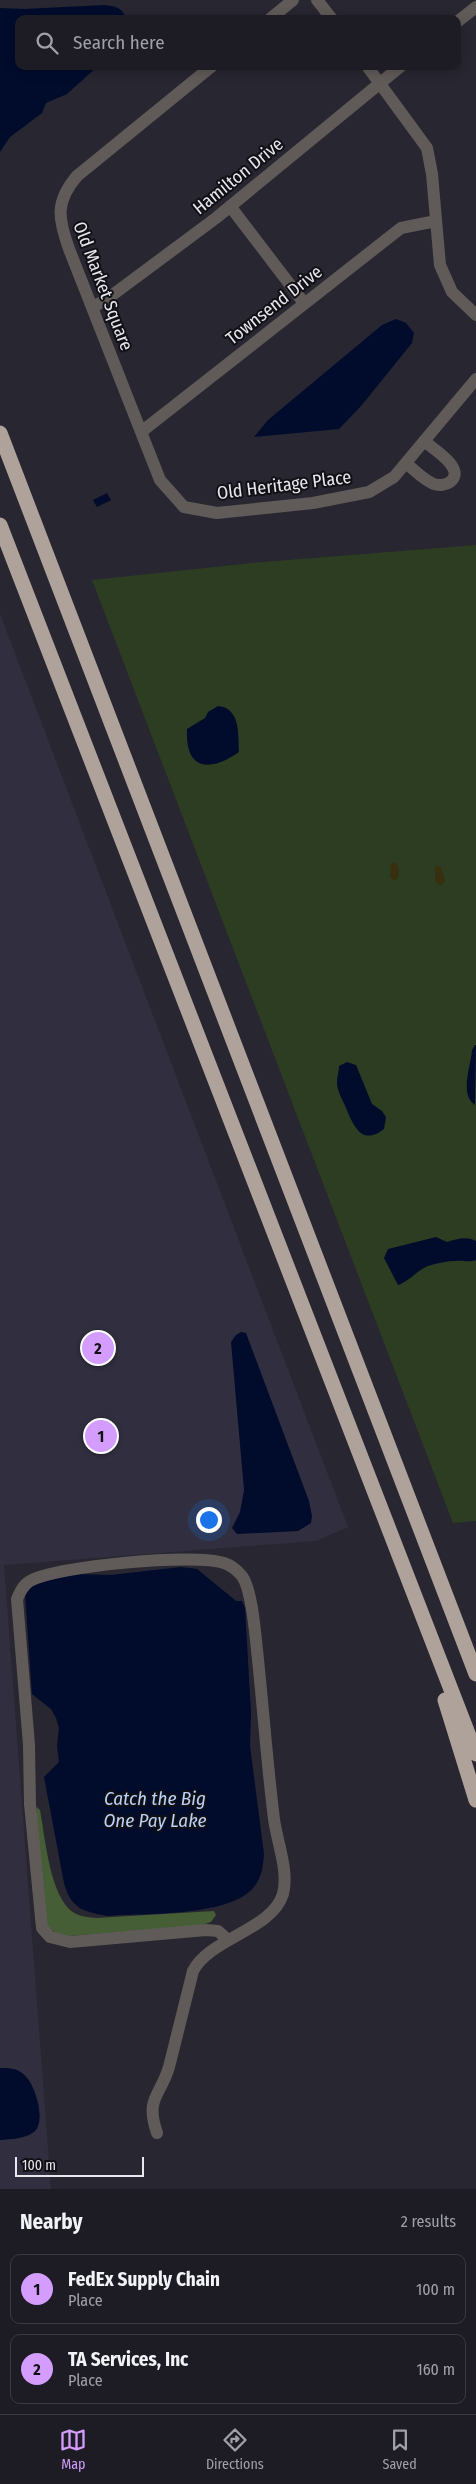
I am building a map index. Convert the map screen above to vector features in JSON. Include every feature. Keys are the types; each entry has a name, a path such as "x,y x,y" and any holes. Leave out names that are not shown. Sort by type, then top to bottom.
{"highway":[{"path":"0,433 476,1674"},
{"path":"0,525 476,1754"},
{"path":"404,1567 476,1800"}],"street":[{"path":"275,15 294,0"},
{"path":"317,0 329,15"},
{"path":"461,18 474,6"},
{"name":"Old Market Square","path":"141,432 61,226 62,199 67,187 77,176 207,70"},
{"path":"370,70 426,148 432,174 440,265 452,292 476,315"},
{"name":"Hamilton Drive","path":"93,307 107,299 230,206 396,70"},
{"path":"230,206 304,303"},
{"name":"Townsend Drive","path":"141,432 401,228 436,221"},
{"name":"Old Heritage Place","path":"141,432 160,480 184,507 217,513 313,503 369,492 394,477 476,379"},
{"path":"406,463 434,484 443,485 451,481 455,474 448,461 424,441"},
{"path":"157,2133 151,2116 154,2098 166,2079 170,2066 193,1971 199,1960 269,1914 277,1905 284,1883 274,1820 256,1648 247,1586 242,1577 224,1563 202,1559 65,1570 27,1582 17,1599 29,1745 30,1804 42,1928 50,1937 70,1942 206,1930 218,1931 228,1940"}],"shaded area":[{"path":"0,614 348,1527 316,1541 4,1565 51,2189 0,2189"}],"green space":[{"path":"476,545 476,1521 453,1523 92,580 252,563"},
{"path":"37,1807 40,1810 56,1888 68,1908 74,1913 96,1918 214,1911 216,1915 211,1922 198,1926 69,1936 56,1933 45,1925 36,1816"}],"sand":[{"path":"395,862 398,866 399,876 394,881 390,877 391,863"},
{"path":"435,866 441,867 445,881 441,886 435,881"}],"water":[{"path":"104,5 115,7 125,15 15,15 15,70 94,70 67,94 46,103 42,113 10,137 0,152 0,8 25,9"},
{"path":"396,319 406,323 414,333 412,343 361,406 339,429 254,437 268,420 382,325"},
{"path":"107,493 111,500 97,507 93,500"},
{"path":"218,706 231,712 237,723 239,752 218,763 201,764 190,753 187,743 187,729 205,718 208,712"},
{"path":"475,1045 475,1105 470,1100 468,1094 467,1080 472,1050"},
{"path":"347,1062 356,1065 372,1104 382,1111 386,1117 384,1129 376,1134 370,1136 360,1132 352,1122 340,1096 337,1082 339,1066"},
{"path":"436,1237 447,1242 465,1238 476,1241 476,1260 438,1263 428,1266 398,1285 384,1258 388,1249"},
{"path":"241,1332 246,1333 309,1501 312,1516 311,1523 298,1531 237,1534 232,1528 240,1512 244,1490 231,1342"},
{"name":"Catch the Big One Pay Lake","path":"181,1567 197,1569 236,1601 242,1601 245,1608 251,1713 250,1746 264,1854 262,1871 254,1887 242,1897 226,1904 185,1912 107,1916 85,1910 74,1904 64,1883 44,1777 59,1762 57,1746 59,1728 51,1709 32,1694 25,1593 29,1586 70,1574 111,1575"},
{"path":"0,2068 20,2071 27,2077 35,2093 39,2111 38,2127 34,2132 26,2136 0,2140"}],"place":[{"name":"TA Services, Inc","path":"98,1348"},
{"name":"FedEx Supply Chain","path":"101,1436"}]}
